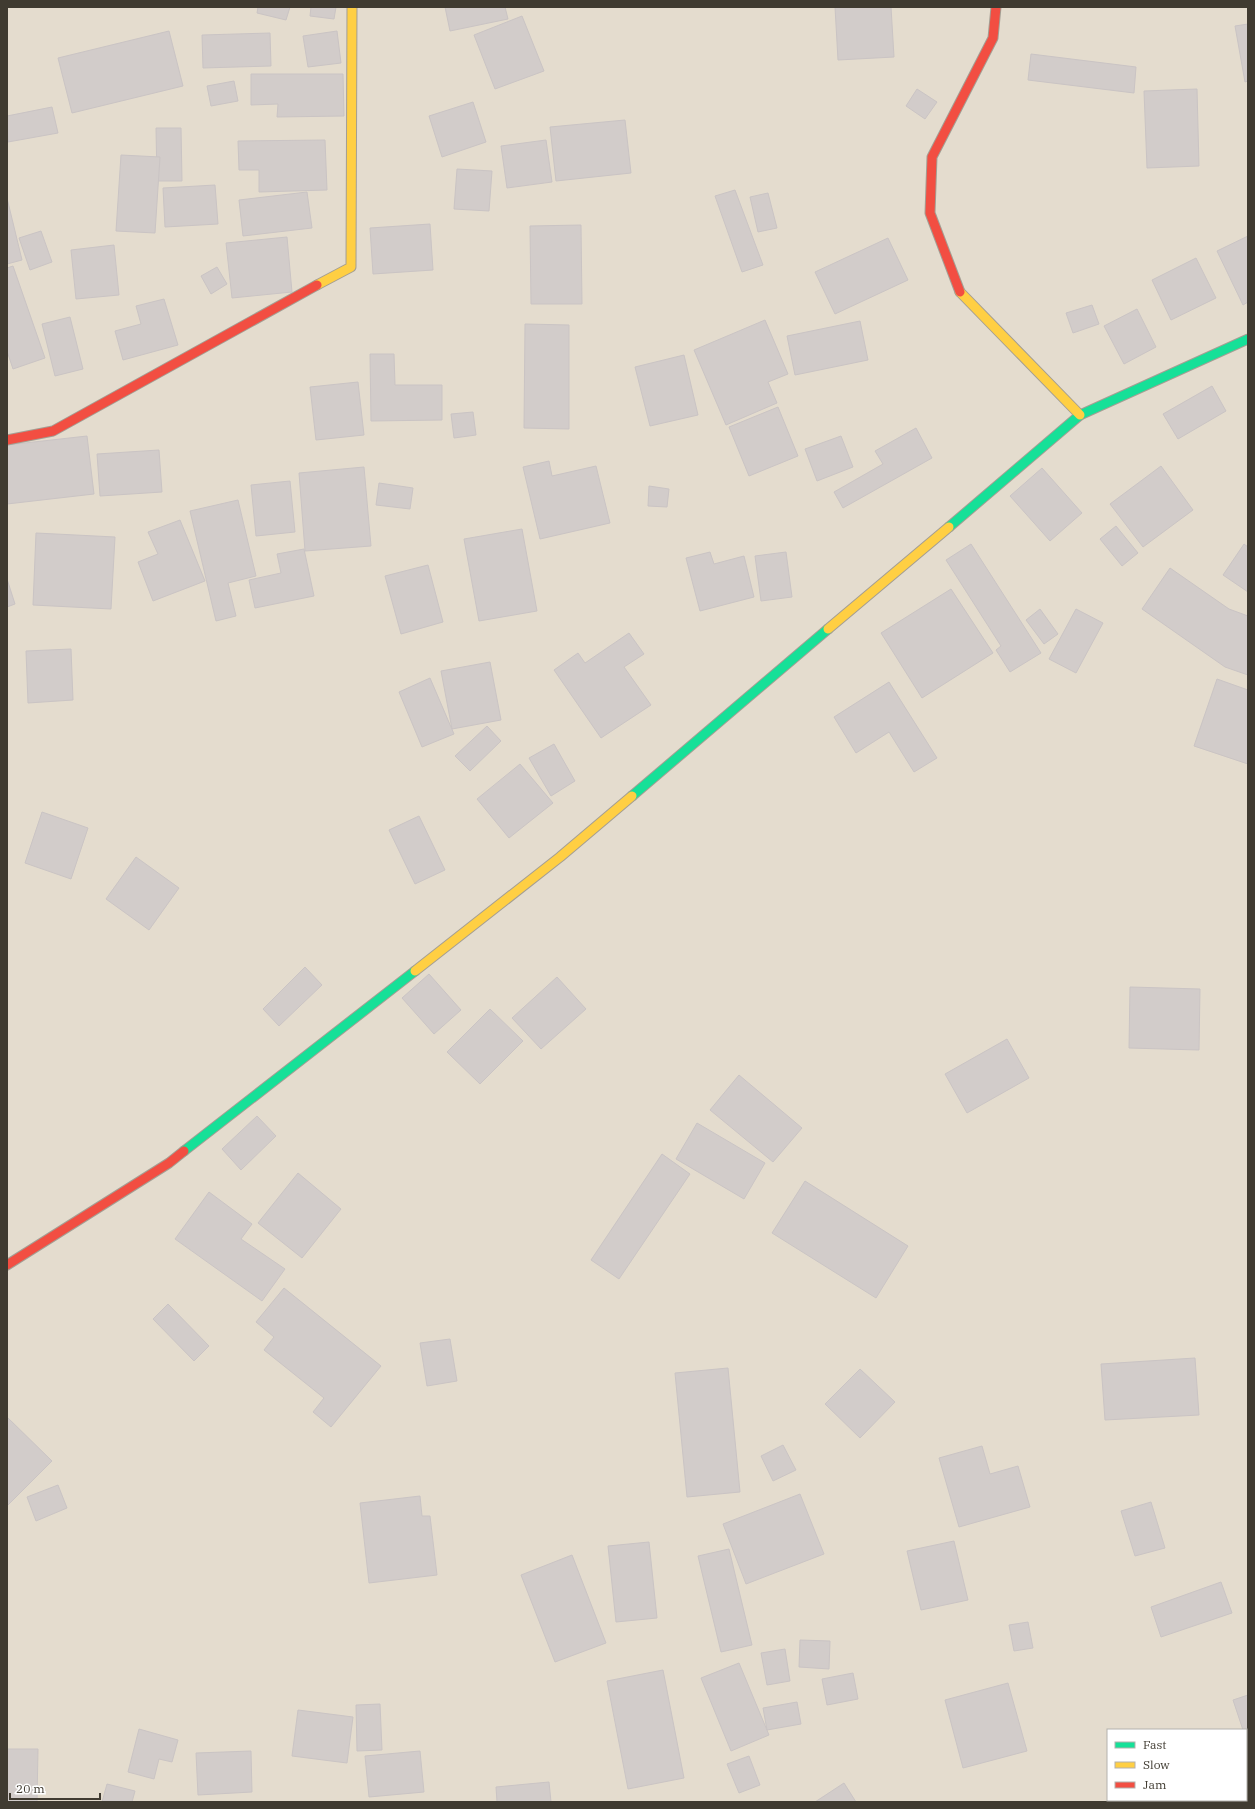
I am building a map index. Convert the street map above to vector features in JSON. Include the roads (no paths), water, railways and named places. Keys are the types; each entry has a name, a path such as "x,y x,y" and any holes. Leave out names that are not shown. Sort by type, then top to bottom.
{"street":[{"path":"7,440 53,432 352,267 352,7"},
{"path":"996,7 993,38 932,157 930,213 960,292 1080,415"},
{"path":"7,1265 169,1163 560,857 1080,415 1248,339"}]}
